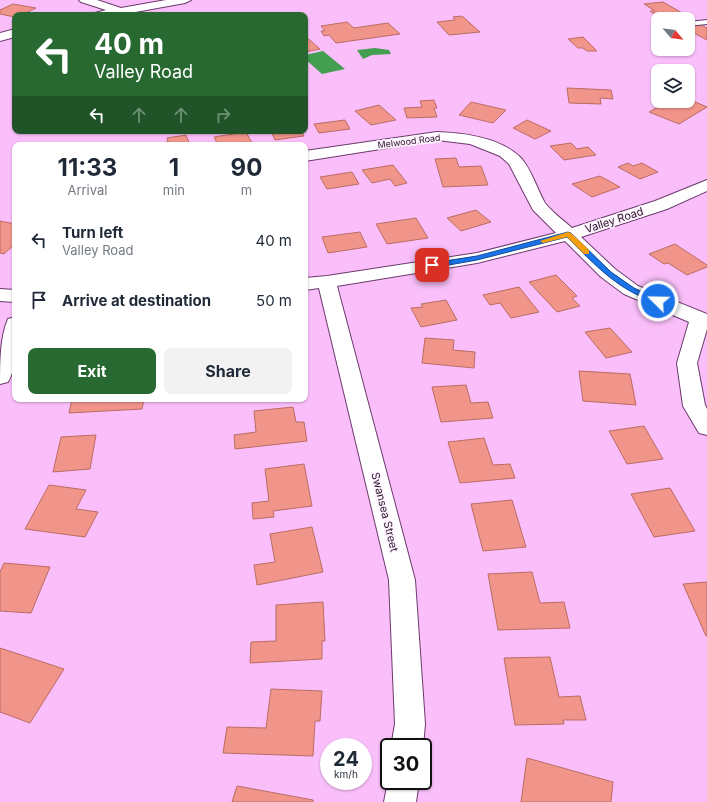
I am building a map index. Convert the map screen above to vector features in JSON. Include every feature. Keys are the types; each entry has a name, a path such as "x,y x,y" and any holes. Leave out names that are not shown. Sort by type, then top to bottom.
{"street":[{"path":"85,0 120,11"},
{"path":"115,12 185,0"},
{"path":"0,37 12,34"},
{"name":"Melwood Road","path":"308,156 437,136 473,140 496,148 515,161 539,206 608,273 631,290 703,320"},
{"name":"Valley Road","path":"316,283 477,258 568,235 661,205 707,185"},
{"name":"Swansea Street","path":"316,283 402,580 410,724 408,738"},
{"path":"0,295 12,296"},
{"path":"703,320 687,363 694,406 707,426"},
{"path":"0,377 12,334"},
{"path":"400,802 402,790"}],"lane":[{"path":"695,23 707,22"}],"shaded area":[{"path":"375,48 389,50 391,54 372,55 363,59 357,50"},
{"path":"323,51 345,69 322,74 308,62 308,54"}],"building":[{"path":"663,2 680,12 651,12 650,11 655,11 644,4"},
{"path":"13,4 36,8 27,12 12,12 12,16 0,14 0,10"},
{"path":"462,16 480,32 449,35 437,22 455,20 453,17"},
{"path":"347,22 354,28 388,23 400,34 336,43 329,35 324,36 321,31 325,31 321,26"},
{"path":"699,24 707,28 707,40 695,34 695,25"},
{"path":"583,37 597,51 587,51 583,48 578,48 568,39"},
{"path":"308,39 320,49 308,51"},
{"path":"567,88 611,90 613,99 600,98 601,104 569,103"},
{"path":"434,100 437,108 434,108 437,117 407,118 404,108 422,107 420,101"},
{"path":"471,102 506,110 493,123 459,115"},
{"path":"695,102 707,107 679,124 649,112 656,108 695,108"},
{"path":"379,105 396,120 371,125 355,111"},
{"path":"345,120 350,129 319,133 314,124"},
{"path":"527,120 551,131 535,139 513,128"},
{"path":"233,134 247,134 251,142 216,142 214,137"},
{"path":"272,134 303,134 304,136 275,140"},
{"path":"186,135 189,142 168,142 167,138"},
{"path":"571,143 577,149 588,147 596,155 564,160 550,146"},
{"path":"456,158 459,167 481,166 488,185 443,187 435,159"},
{"path":"628,163 633,166 642,163 658,172 640,179 618,167"},
{"path":"393,165 407,183 395,186 390,179 372,183 362,170"},
{"path":"352,172 359,184 327,189 320,177"},
{"path":"600,176 620,187 592,197 572,184"},
{"path":"476,210 491,222 461,231 447,218"},
{"path":"416,218 428,238 387,244 376,224"},
{"path":"0,221 12,223 12,247 4,254 0,253"},
{"path":"360,232 367,247 328,253 322,237"},
{"path":"675,244 707,265 707,267 687,275 668,263 664,264 649,254"},
{"path":"556,275 577,296 572,298 580,306 557,312 529,282"},
{"path":"519,287 539,312 511,318 500,303 490,305 483,295"},
{"path":"446,300 457,320 421,327 411,308 423,307 421,304"},
{"path":"610,328 632,352 606,358 585,332"},
{"path":"425,338 454,340 453,350 475,352 474,368 422,363"},
{"path":"579,371 630,374 636,405 583,401"},
{"path":"466,385 471,403 488,402 493,418 441,422 432,387"},
{"path":"71,402 143,402 142,409 69,413"},
{"path":"293,407 296,422 304,422 307,441 235,449 234,435 256,432 254,411"},
{"path":"644,426 663,459 627,464 609,431"},
{"path":"96,435 90,469 53,472 61,437"},
{"path":"484,438 493,465 510,464 515,478 460,483 448,442"},
{"path":"304,464 312,506 273,511 274,517 253,519 252,503 269,501 265,469"},
{"path":"49,485 86,490 76,509 98,512 85,537 25,529"},
{"path":"670,488 695,531 654,537 631,494"},
{"path":"512,500 526,547 483,551 471,504"},
{"path":"312,527 323,572 257,585 254,565 275,562 270,534"},
{"path":"4,563 50,567 31,613 0,611 0,572"},
{"path":"532,572 540,603 564,602 570,628 498,630 488,574"},
{"path":"707,582 707,636 706,636 683,584"},
{"path":"323,602 325,641 322,641 322,659 250,663 251,642 276,641 276,605"},
{"path":"0,648 64,669 30,723 0,712"},
{"path":"550,657 559,697 580,696 586,720 563,720 564,724 515,725 504,658"},
{"path":"271,689 322,691 320,721 315,721 313,756 223,753 227,727 266,728"},
{"path":"527,758 613,782 611,802 521,802"},
{"path":"237,786 313,800 313,802 232,802"}],"slow traffic":[{"path":"543,241 568,235 586,252"}],"route":[{"path":"432,265 477,258 568,235 608,273 631,290 658,301"}]}
